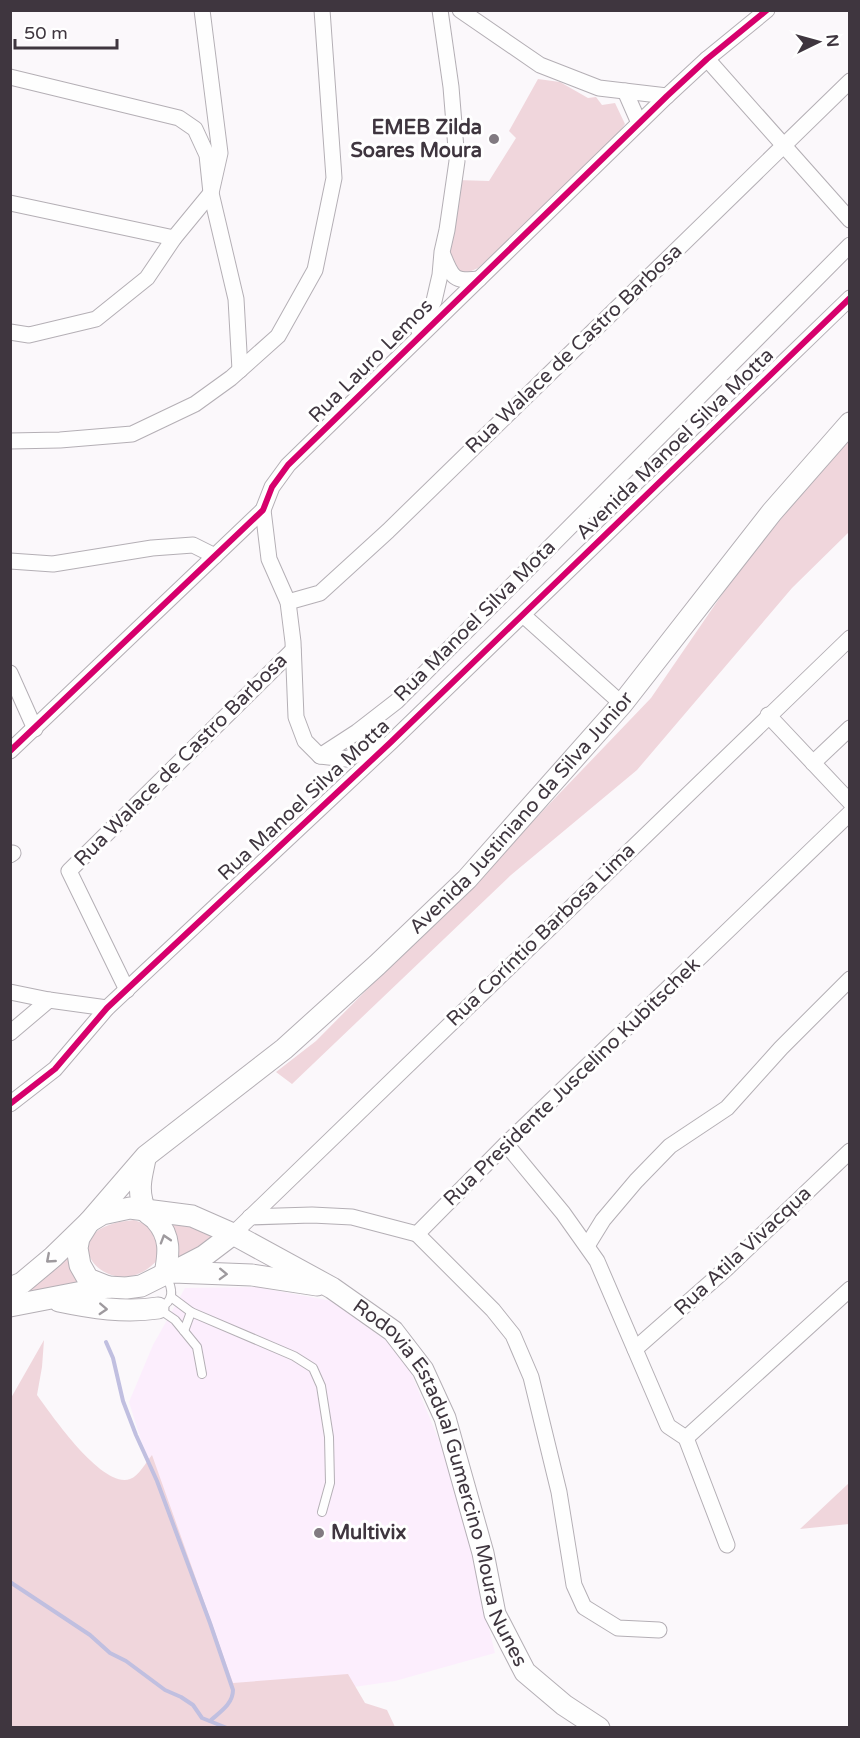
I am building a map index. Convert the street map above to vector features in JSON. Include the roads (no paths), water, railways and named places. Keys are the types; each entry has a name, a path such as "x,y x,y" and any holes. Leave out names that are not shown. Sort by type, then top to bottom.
{"main road":[{"name":"Avenida Justiniano da Silva Junior","path":"10,1288 22,1283 53,1257 88,1222 146,1156 284,1049 377,966 467,879 621,704 772,512 849,423"},
{"path":"146,1156 139,1184 145,1210 159,1224 166,1239 169,1251 169,1273"},
{"path":"108,1287 88,1279 80,1265 77,1248 79,1238 88,1222 102,1214 117,1209 145,1210"},
{"name":"Rodovia Estadual Gumercino Moura Nunes","path":"145,1210 192,1216 233,1234 332,1288 393,1331 423,1370 445,1418 483,1553 495,1614 525,1672 564,1705 599,1728"},
{"path":"10,1306 108,1287 141,1286 187,1267 233,1234"},
{"path":"169,1273 252,1275 332,1288"},
{"path":"50,1299 94,1308 144,1311 156,1302"}],"street":[{"path":"10,332 29,335 96,319 147,278 174,238 211,193 220,153 202,10"},
{"path":"10,441 60,440 132,434 195,404 240,370 278,336 315,270 334,178 322,10"},
{"path":"413,342 434,301 457,161 451,87 440,10"},
{"path":"460,10 540,65 599,88 667,96"},
{"name":"Rua Lauro Lemos","path":"13,749 263,510 272,487 288,465 413,342 667,96 707,59 767,10"},
{"path":"707,59 849,220"},
{"path":"10,77 178,118 195,129 207,155 211,193 236,299 240,370"},
{"name":"Rua Walace de Castro Barbosa","path":"288,602 320,593 388,531 849,81"},
{"path":"625,91 639,123"},
{"path":"10,202 174,238"},
{"name":"Rua Manoel Silva Mota","path":"320,756 357,732 397,701 849,245"},
{"path":"442,252 452,275 463,281 479,279"},
{"name":"Avenida Manoel Silva Motta","path":"523,615 849,298"},
{"path":"263,510 269,559 288,602 296,717 305,741 320,756 346,759 390,742"},
{"path":"10,561 53,564 152,548 193,545 215,556"},
{"path":"523,615 621,704"},
{"name":"Rua Manoel Silva Motta","path":"10,1104 55,1069 107,1008 523,615"},
{"name":"Rua Coríntio Barbosa Lima","path":"233,1234 849,638"},
{"name":"Rua Walace de Castro Barbosa","path":"127,990 69,871 293,650"},
{"path":"10,673 35,729"},
{"path":"768,715 849,802"},
{"path":"813,762 849,728"},
{"name":"Rua Presidente Juscelino Kubitschek","path":"417,1234 506,1144 849,813"},
{"path":"587,1246 603,1220 642,1174 670,1146 727,1108 849,979"},
{"path":"10,992 107,1008"},
{"path":"10,1033 49,1000"},
{"path":"506,1144 563,1213 597,1261 668,1426 686,1438 727,1545"},
{"name":"Rua Atila Vivacqua","path":"634,1350 727,1268 849,1150"},
{"path":"250,1217 312,1215 352,1217 417,1234 493,1310 513,1335 531,1377 560,1492 574,1585 584,1607 618,1628 659,1630"},
{"path":"686,1438 849,1289"}],"lane":[{"path":"156,1302 171,1287 169,1273"},
{"path":"108,1287 131,1298"},
{"path":"156,1302 191,1312 294,1356 313,1368 321,1386 329,1437 330,1483 322,1512"},
{"path":"156,1302 176,1320 197,1347 202,1374"},
{"path":"184,1331 191,1312"}],"waterway":[{"path":"106,1342 113,1358 123,1401 157,1481 233,1690 228,1704 210,1721"},
{"path":"10,1582 90,1635 110,1653 126,1661 165,1690 193,1705 202,1718 227,1728"}],"place":[{"name":"EMEB Zilda Soares Moura","path":"494,139"},
{"name":"Multivix","path":"319,1533"}]}
